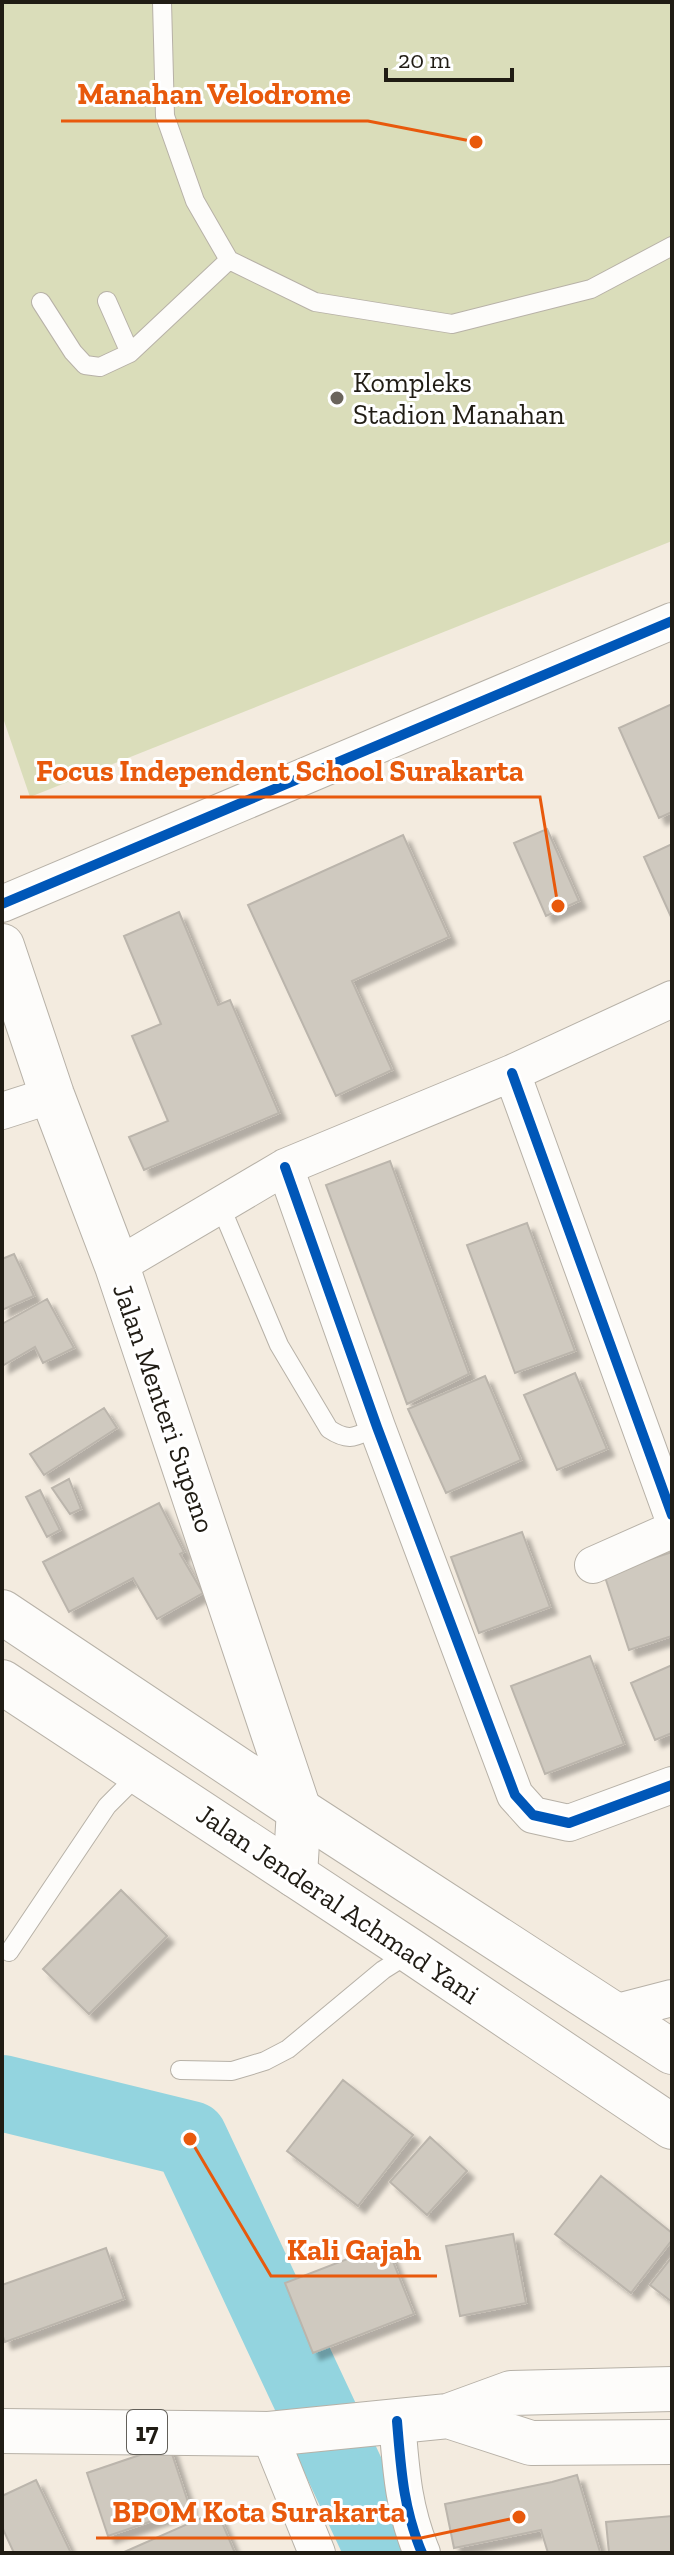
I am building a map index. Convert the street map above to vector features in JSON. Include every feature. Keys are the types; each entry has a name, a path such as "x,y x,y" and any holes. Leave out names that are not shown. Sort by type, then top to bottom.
{"main road":[{"name":"Jalan Menteri Supeno","path":"2,946 52,1095 117,1266 299,1810 295,1875"},
{"name":"Jalan Jenderal Achmad Yani","path":"2,1612 299,1810 672,2052"},
{"name":"Jalan Jenderal Achmad Yani","path":"2,1682 672,2127"},
{"name":"17","path":"2,2431 280,2433 448,2416 511,2393 672,2389"},
{"name":"17","path":"448,2416 531,2443 672,2442"}],"street":[{"path":"2,904 672,621"},
{"path":"117,1266 285,1167 512,1073 672,999"},
{"path":"512,1073 672,1515"},
{"path":"2,1111 52,1095"},
{"path":"285,1167 377,1427 515,1795 533,1815 569,1823 672,1785"},
{"path":"593,1565 672,1530"},
{"path":"614,2013 672,1998"},
{"path":"386,2422 411,2525 422,2553"},
{"path":"280,2433 317,2553"}],"lane":[{"path":"162,2 165,116 195,201 229,260 315,302 452,324 591,289 672,246"},
{"path":"41,302 73,352 85,365 100,367 130,353 229,260"},
{"path":"107,301 130,353"},
{"path":"220,1205 279,1345 329,1429 342,1437 354,1437 377,1427"},
{"path":"9,1952 107,1806 140,1773"},
{"path":"180,2070 232,2071 265,2061 288,2049 383,1970 412,1952"}],"green space":[{"name":"Kompleks Stadion Manahan","path":"2,2 672,2 672,541 30,797 2,715"}],"building":[{"path":"672,704 672,812 659,818 619,728"},
{"path":"547,829 579,901 546,916 514,843"},
{"path":"403,835 449,937 352,981 392,1070 336,1096 248,905"},
{"path":"672,844 672,919 644,857"},
{"path":"179,912 218,1005 230,1000 279,1113 144,1170 129,1137 168,1121 132,1036 161,1024 124,936"},
{"path":"390,1161 469,1374 407,1404 326,1185"},
{"path":"527,1223 575,1351 515,1373 467,1245"},
{"path":"14,1254 34,1296 2,1310 2,1259"},
{"path":"47,1299 74,1348 43,1363 35,1347 2,1366 2,1324"},
{"path":"575,1373 607,1449 557,1470 524,1395"},
{"path":"485,1376 521,1460 446,1493 408,1409"},
{"path":"104,1408 117,1428 44,1475 30,1454"},
{"path":"69,1479 81,1509 70,1514 52,1488"},
{"path":"40,1490 60,1530 47,1537 26,1497"},
{"path":"159,1503 184,1552 180,1554 203,1593 157,1619 133,1578 69,1612 43,1562"},
{"path":"522,1532 550,1607 479,1633 451,1557"},
{"path":"672,1552 672,1636 629,1650 604,1574"},
{"path":"590,1656 624,1744 545,1774 511,1686"},
{"path":"672,1665 672,1733 655,1740 631,1683"},
{"path":"121,1890 167,1936 89,2014 43,1969"},
{"path":"343,2080 413,2135 358,2206 287,2151"},
{"path":"430,2137 467,2171 427,2215 390,2182"},
{"path":"601,2176 672,2233 672,2240 631,2293 555,2234"},
{"path":"513,2234 526,2303 460,2316 446,2246"},
{"path":"386,2244 414,2314 313,2353 285,2283"},
{"path":"106,2248 124,2299 5,2342 2,2334 2,2285"},
{"path":"672,2257 672,2302 650,2285"},
{"path":"169,2445 190,2508 108,2536 87,2473"},
{"path":"577,2475 600,2552 548,2553 541,2530 454,2548 445,2504"},
{"path":"36,2480 71,2553 14,2553 2,2527 2,2496"},
{"path":"217,2511 235,2553 122,2553"},
{"path":"672,2516 672,2553 609,2553 606,2522"}],"waterway":[{"path":"2,2093 190,2139 384,2553"}],"cycle path":[{"path":"2,904 672,621"},
{"path":"512,1073 672,1515"},
{"path":"285,1167 377,1427 515,1795 533,1815 569,1823 672,1785"},
{"path":"397,2421 407,2504 422,2553"}],"place":[{"name":"Manahan Velodrome","path":"476,142"},
{"name":"Kompleks Stadion Manahan","path":"337,398"},
{"name":"Focus Independent School Surakarta","path":"558,906"},
{"name":"Kali Gajah","path":"190,2139"},
{"name":"BPOM Kota Surakarta","path":"519,2517"}]}
